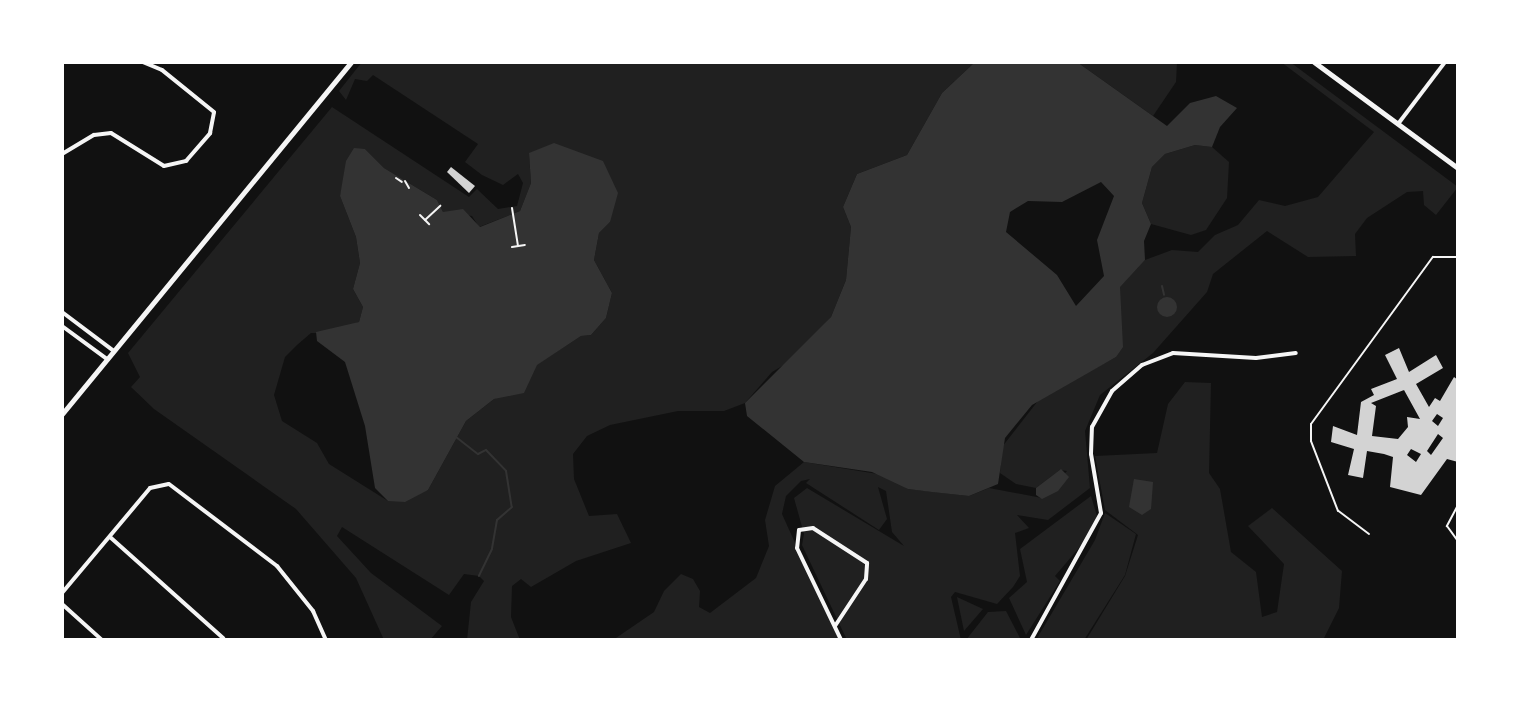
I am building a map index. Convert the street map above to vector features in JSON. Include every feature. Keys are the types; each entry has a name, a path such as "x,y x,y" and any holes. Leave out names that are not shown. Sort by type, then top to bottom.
{"main road":[{"path":"62,414 351,62"},
{"path":"1314,62 1458,168"}],"street":[{"path":"62,154 94,135 111,133 164,166 186,161 210,133 214,112 172,77 143,62"},
{"path":"1398,124 1445,62"},
{"path":"62,312 114,351"},
{"path":"62,326 107,359"},
{"path":"1031,640 1101,513 1091,454 1092,427 1112,391 1162,355 1183,351 1256,358 1296,353"},
{"path":"62,593 150,488 169,484 277,566 313,611 326,640"},
{"path":"835,626 866,579 867,563 813,528 799,530 797,548 841,640"},
{"path":"110,537 223,638"},
{"path":"62,604 102,640"}],"lane":[{"path":"1369,534 1338,511 1311,441 1311,424 1433,257 1458,257"},
{"path":"1458,505 1447,526 1458,541"}],"path":[{"path":"396,178 409,188"},
{"path":"425,220 440,206"},
{"path":"512,208 518,246"},
{"path":"420,215 429,224"},
{"path":"512,247 525,245"}],"shaded area":[{"path":"362,62 975,62 942,93 907,155 857,174 843,207 851,227 846,280 831,317 794,359 772,372 745,403 724,411 678,411 610,425 587,436 573,454 574,479 589,516 617,514 631,543 576,561 531,587 521,579 512,586 511,617 520,640 467,640 471,602 484,581 479,576 464,574 449,595 342,527 337,536 371,573 442,626 430,640 384,640 356,578 296,509 154,409 131,387 140,377 128,353 332,107 469,197 477,189 498,209 517,206 523,183 518,174 503,185 482,175 465,162 478,144 373,75 367,81 355,79 346,100 339,91","holes":["365,149 384,168 437,200 443,212 472,216 479,227 520,211 531,183 529,153 610,222 599,233 594,260 612,293 606,318 591,335 581,336 536,365 515,391 494,399 466,421 428,490 388,501 329,464 317,443 282,421 274,395 285,357 297,345 311,333 330,333 359,322 363,307 353,289 360,263 356,237 340,196 344,179"]},
{"path":"975,62 1077,62 1167,126 1190,103 1216,96 1237,108 1220,127 1212,147 1195,145 1165,154 1152,167 1142,203 1151,224 1144,241 1145,260 1120,287 1123,347 1116,357 1032,405 1005,438 998,484 969,496 908,489 872,472 804,462 747,416 745,403 831,317 846,280 851,227 843,207 857,174 907,155 942,93","holes":["1101,182 1114,196 1097,240 1104,276 1076,306 1057,275 1006,232 1010,212 1028,201 1062,202"]},
{"path":"1077,62 1177,62 1176,82 1153,116"},
{"path":"1281,62 1290,62 1458,187 1436,215 1424,205 1423,191 1407,192 1367,218 1355,234 1356,256 1308,257 1267,231 1213,274 1207,292 1153,353 1100,395 1085,431 1090,488 1048,520 1017,515 1029,528 1015,533 1020,576 1013,587 997,604 955,592 951,597 961,640 847,640 802,545 804,534 794,498 807,488 904,546 892,532 886,491 878,487 887,519 879,530 806,483 810,479 801,481 786,496 782,514 839,640 613,640 654,612 664,591 681,574 693,579 700,591 699,607 710,613 756,578 769,546 765,520 775,486 804,462 890,476 908,489 969,496 989,488 1042,498 1067,471 1060,470 1036,488 1016,484 1000,473 1002,447 1041,397 1116,357 1120,286 1145,260 1172,250 1198,252 1215,235 1238,225 1259,200 1285,206 1318,197 1374,132"},
{"path":"554,143 603,161 618,193 610,222 599,233 594,260 612,293 606,318 591,335 581,336 537,365 524,393 494,399 466,421 428,490 405,502 388,501 375,488 365,426 345,362 317,341 316,332 359,322 363,307 353,289 360,263 356,237 340,196 346,161 354,148 365,149 384,168 437,200 443,212 463,209 480,227 520,211 531,183 529,153"},
{"path":"1195,145 1212,147 1229,162 1227,198 1206,230 1191,235 1151,224 1142,203 1152,167 1165,154"},
{"path":"1167,297 1174,300 1177,307 1174,314 1167,317 1160,314 1157,307 1160,300"},
{"path":"1185,382 1211,383 1209,473 1220,489 1231,552 1256,572 1262,617 1277,612 1284,564 1248,526 1272,508 1342,571 1339,608 1323,640 1086,640 1125,576 1138,535 1105,510 1095,456 1157,453 1168,404"},
{"path":"1061,469 1069,477 1058,491 1042,499 1036,495 1036,488"},
{"path":"1134,479 1153,482 1151,509 1142,515 1129,507"},
{"path":"1091,496 1097,516 1089,536 1055,576 1060,581 1026,635 1009,598 1027,582 1020,549"},
{"path":"1105,513 1136,534 1125,575 1084,640 1036,640 1095,540"},
{"path":"957,597 983,609 964,631"},
{"path":"1006,611 1021,640 966,640 988,612"}],"building":[{"path":"451,167 475,186 469,193 447,172"},
{"path":"1399,348 1409,372 1436,355 1443,368 1416,384 1429,407 1435,398 1440,401 1454,377 1458,380 1458,462 1447,459 1421,495 1390,487 1393,457 1384,454 1367,451 1363,478 1348,475 1354,449 1331,442 1333,426 1357,435 1361,402 1374,395 1371,389 1397,379 1385,355","holes":["1404,390 1420,419 1407,417 1408,427 1398,439 1372,436 1376,406 1371,403","1437,414 1443,418 1438,426 1432,421","1438,434 1443,438 1431,455 1427,451","1411,449 1421,454 1416,462 1407,455"]}],"waterway":[{"path":"1162,286 1164,295"},
{"path":"456,437 478,454 486,450 506,471 512,507 497,520 492,549 479,576"}]}
